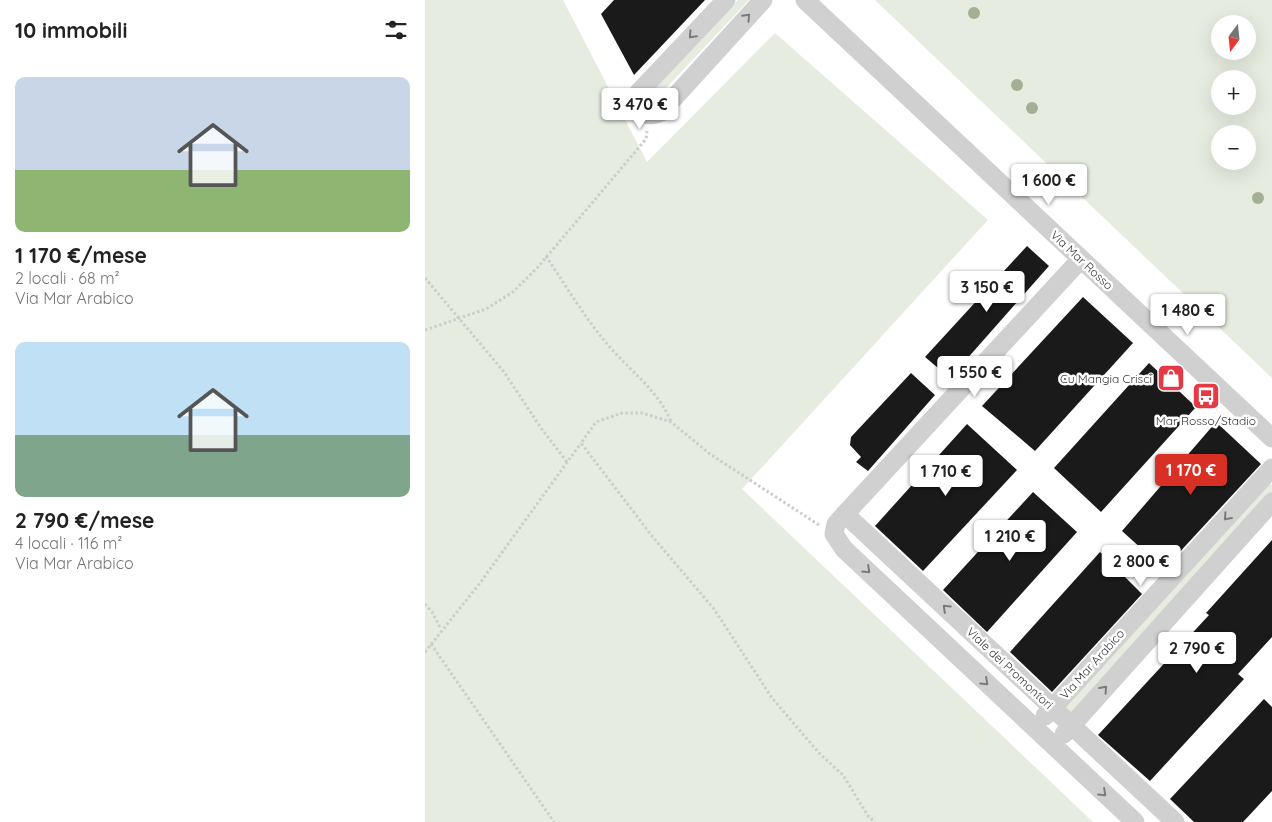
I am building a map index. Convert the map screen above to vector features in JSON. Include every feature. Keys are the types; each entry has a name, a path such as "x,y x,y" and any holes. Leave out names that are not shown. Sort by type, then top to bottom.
{"street":[{"path":"726,0 639,92 635,103 640,112 651,116 661,112 763,0"},
{"name":"Via Mar Rosso","path":"805,0 1272,438"},
{"path":"1081,259 836,524 834,534 844,549 1135,822"},
{"name":"Via Mar Arabico","path":"1033,728 1272,468"},
{"name":"Via Mar Arabico","path":"1053,746 1272,502"},
{"name":"Viale dei Promontori","path":"845,514 1175,822"}],"path":[{"path":"425,330 486,309 513,292 547,256 646,139 651,116"},
{"path":"547,256 607,344 649,390 667,412 671,422"},
{"path":"425,278 504,372 541,428 567,462"},
{"path":"425,652 441,629 480,583 596,422 621,414 643,413 671,422 710,454 834,534"},
{"path":"581,443 652,536 714,609 772,698 820,754 843,775 868,816 875,822"},
{"path":"425,604 432,612 441,629"},
{"path":"431,644 554,822"}],"shaded area":[{"path":"425,0 563,0 647,162 775,33 988,220 742,489 1093,822 425,822"},
{"path":"738,0 749,0 649,106 644,103 645,99"},
{"path":"875,0 1272,0 1272,378"},
{"path":"1267,480 1272,485 1272,496 1072,714 1062,705"}],"building":[{"path":"614,0 705,0 634,75 601,14"},
{"path":"1027,246 1049,266 950,378 925,357"},
{"path":"1083,297 1133,343 1035,451 982,406"},
{"path":"1149,363 1196,407 1101,512 1054,468"},
{"path":"911,373 935,395 868,471 856,462 861,457 850,445 851,437"},
{"path":"1216,422 1261,464 1164,569 1122,531"},
{"path":"967,424 1017,470 923,571 875,526"},
{"path":"1033,492 1077,532 987,632 943,590"},
{"path":"1272,540 1272,637 1238,674 1244,679 1150,781 1098,735 1209,615 1206,613"},
{"path":"1100,552 1142,594 1052,692 1010,652"},
{"path":"1264,699 1272,707 1272,791 1243,822 1194,822 1170,799"}],"place":[{"name":"Cu Mangia Crisci","path":"1171,378"},
{"name":"Mar Rosso/Stadio","path":"1206,396"}]}
